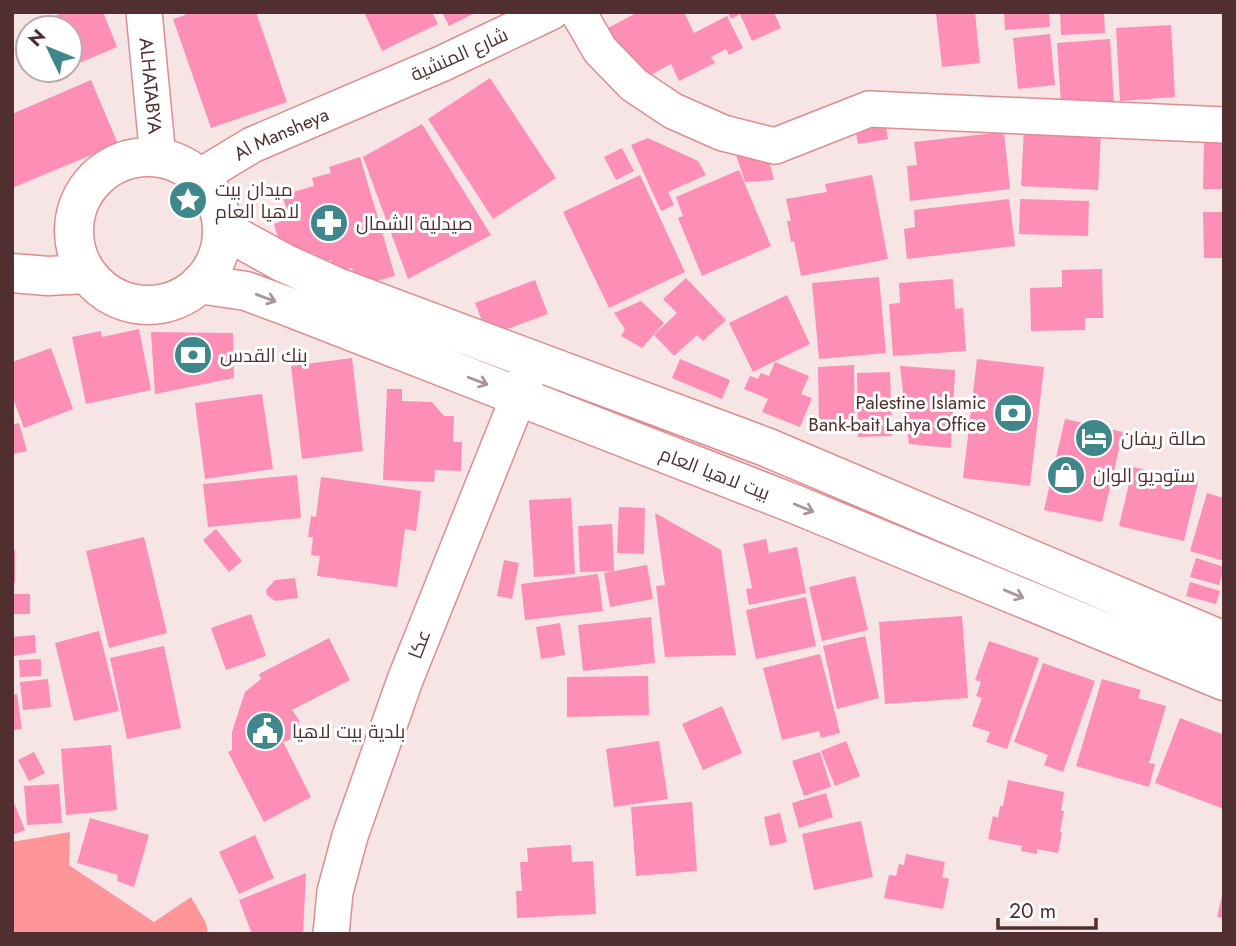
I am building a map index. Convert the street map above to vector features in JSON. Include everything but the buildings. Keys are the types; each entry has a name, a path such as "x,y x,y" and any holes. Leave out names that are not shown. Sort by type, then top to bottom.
{"main road":[{"path":"158,158 180,164 199,177 218,205 222,229 214,264 199,284 170,302 146,305 113,296 103,290 87,274 77,253 74,230 78,207 88,188 104,172 124,161 158,158"},
{"path":"222,229 284,263 337,287 766,447 1224,641"},
{"path":"12,273 48,276 87,274"},
{"name":"بيت لاهيا العام","path":"199,284 246,291 278,303 792,503 1224,681"}],"street":[{"name":"ALHATABYA","path":"144,12 158,158"},
{"name":"شارع المنشية","path":"366,95 551,12"},
{"path":"578,12 600,50 634,85 673,111 723,133 775,146 869,109 1224,125"},
{"name":"Al Mansheya","path":"199,177 252,145 366,95"},
{"name":"عكا","path":"331,934 335,892 350,836 396,706 532,361"}],"shaded area":[{"path":"70,832 69,865 154,922 191,897 206,923 208,934 12,934 12,842"}],"place":[{"name":"ميدان بيت لاهيا العام","path":"188,200"},
{"name":"صيدلية الشمال","path":"329,223"},
{"name":"بنك القدس","path":"193,355"},
{"name":"Palestine Islamic Bank-bait Lahya Office","path":"1013,413"},
{"name":"صالة ريفان","path":"1094,438"},
{"name":"ستوديو الوان","path":"1066,475"},
{"name":"بلدية بيت لاهيا","path":"265,731"}]}
